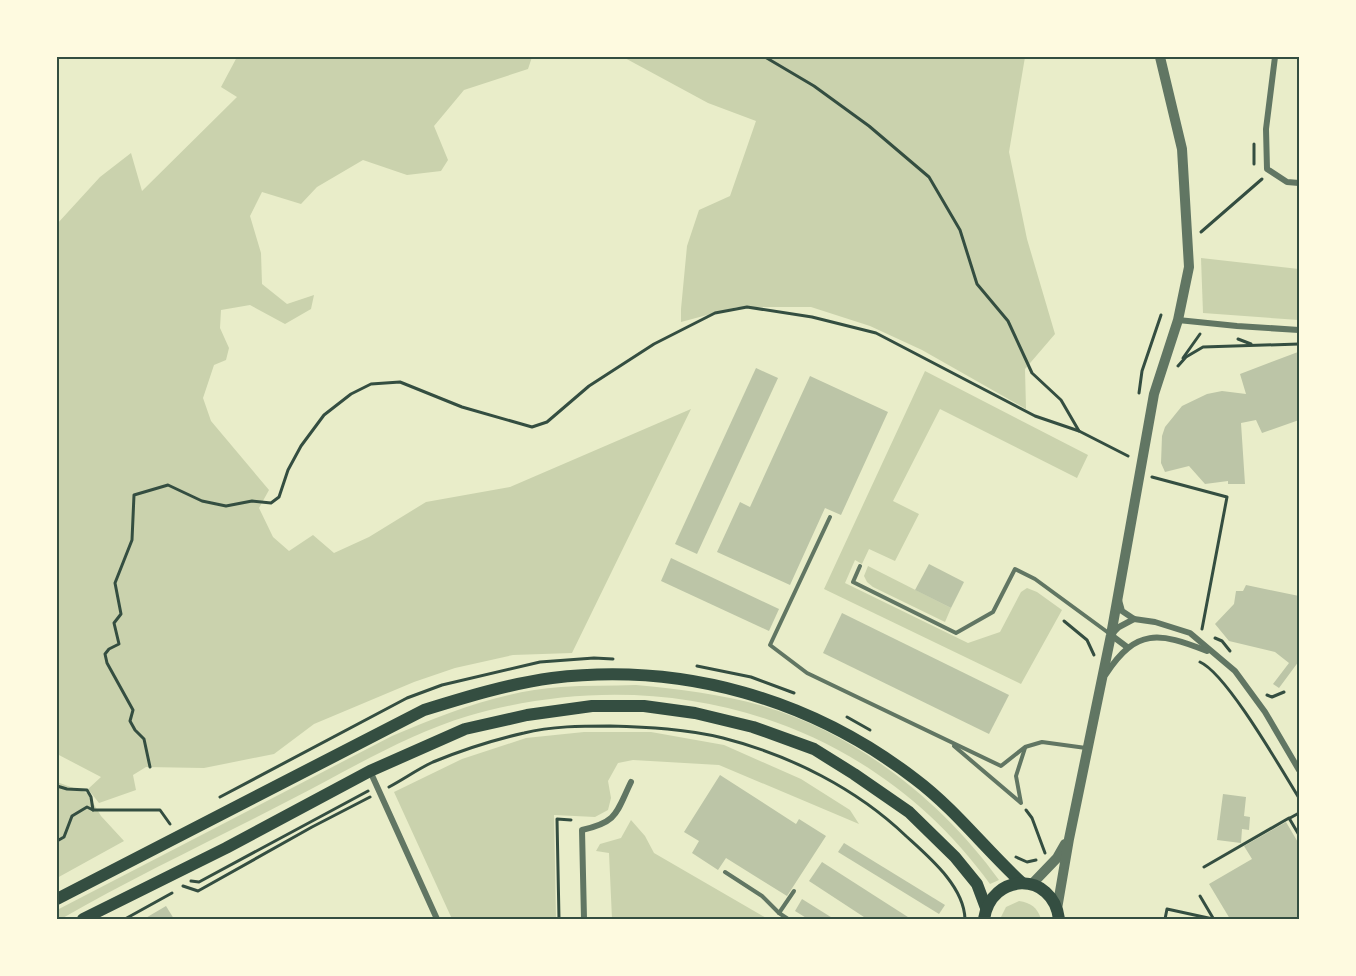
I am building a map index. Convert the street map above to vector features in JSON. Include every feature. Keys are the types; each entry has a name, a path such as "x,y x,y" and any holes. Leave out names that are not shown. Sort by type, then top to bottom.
{"main road":[{"path":"57,898 424,710 485,691 552,678 622,675 694,681 762,697 805,713 861,741 915,779 950,808 1004,867 1027,884 1047,893 1058,914"},
{"path":"83,919 226,848 370,771 465,729 527,715 592,706 644,706 695,713 753,727 814,750 909,812 955,857 976,884 985,914"},
{"path":"985,914 990,900 1004,887 1027,884"}],"street":[{"path":"1058,914 1069,839 1111,635 1154,394 1178,320 1189,267 1182,149 1160,57"},
{"path":"1275,57 1266,129 1268,169 1287,182 1299,183"},
{"path":"1178,320 1299,330"},
{"path":"1118,594 1122,611 1134,619 1155,622 1190,633 1235,670 1265,712 1299,770"},
{"path":"1111,635 1119,627 1134,619"},
{"path":"1111,635 1127,646"},
{"path":"1102,680 1127,646 1152,637 1183,642 1213,653"},
{"path":"370,771 437,919"},
{"path":"584,919 582,830 603,825 614,817 631,782"},
{"path":"1027,884 1057,858 1069,839"}],"lane":[{"path":"830,517 770,645 807,673 1001,766 1025,747 1042,742 1087,748"},
{"path":"860,566 853,582 956,633 993,612 1015,569 1035,579 1111,635"},
{"path":"949,741 1021,804 1016,776 1025,747"},
{"path":"724,872 762,896 779,914 788,919"},
{"path":"779,914 794,891"}],"path":[{"path":"765,57 814,86 869,126 929,177 960,230 977,284 1008,321 1032,373 1061,400 1079,431"},
{"path":"1201,232 1262,179"},
{"path":"150,767 144,739 130,721 133,710 110,670 105,654 119,644 114,623 121,614 115,583 132,540 134,495 168,485 202,501 226,506 252,501 271,503 279,497 288,470 301,446 324,414 351,394 371,384 400,382 462,407 532,427 548,423 589,386 654,344 715,313 747,307 812,317 876,333 1035,416 1079,431 1128,456 1130,446"},
{"path":"1137,403 1142,371 1161,315"},
{"path":"1202,333 1194,340 1177,368 1186,357 1203,347 1299,344"},
{"path":"1235,337 1253,345"},
{"path":"1154,469 1152,478 1227,496 1202,629 1222,641 1237,658"},
{"path":"1064,621 1087,640 1094,656"},
{"path":"220,797 407,698 442,685 540,662 594,658 623,659"},
{"path":"1195,660 1205,664 1226,686 1299,798"},
{"path":"691,665 751,677 795,693"},
{"path":"1262,688 1267,696 1272,697 1284,692"},
{"path":"840,714 874,732"},
{"path":"125,919 183,886 198,891 312,826 432,763 480,745 526,732 581,726 650,727 723,738 783,758 841,787 885,815 929,857 954,886 965,906 965,919"},
{"path":"57,786 87,790 91,796 93,810"},
{"path":"57,842 64,837 72,816 87,807 93,810 160,810 170,824 180,819"},
{"path":"1204,867 1299,813"},
{"path":"1032,818 1046,858"},
{"path":"1289,818 1299,835"},
{"path":"560,919 557,819 571,820"},
{"path":"1014,856 1027,862 1046,858 1052,848"},
{"path":"1200,896 1213,919"},
{"path":"1165,919 1167,909 1213,919"}],"green space":[{"path":"237,57 532,57 528,69 464,90 434,126 448,160 441,171 407,175 363,160 317,187 301,204 262,192 250,216 261,253 262,284 287,304 314,295 311,309 285,324 250,305 221,310 220,328 229,348 226,360 214,365 203,398 211,421 269,490 259,508 273,537 289,551 313,535 334,553 369,537 426,502 510,487 691,409 572,653 513,655 455,668 414,682 314,724 274,754 204,768 146,767 133,775 136,790 99,803 88,789 101,777 57,754 57,224 100,177 131,153 142,191 237,97 221,87"},
{"path":"623,57 1025,57 1009,152 1027,239 1055,334 1025,369 1026,409 922,350 870,326 811,307 737,307 681,322 687,246 699,210 730,196 756,121 708,103"},
{"path":"1201,258 1299,269 1299,320 1203,313"},
{"path":"925,371 1088,455 1077,478 940,409 893,501 919,514 895,561 869,549 862,564 855,560 845,583 968,643 1000,632 1021,592 1027,588 1037,592 1062,610 1021,684 824,589"},
{"path":"868,566 951,608 945,622 873,587 864,576"},
{"path":"636,685 700,692 763,706 798,718 832,734 895,774 924,798 951,823 999,880 990,884 941,826 885,779 823,742 757,716 687,700 615,695 542,700 468,716 422,733 376,754 61,919 57,919 57,910 412,727 475,704 517,693 561,687"},
{"path":"584,732 651,732 724,745 801,779 850,810 859,824 719,765 633,760 618,763 608,781 611,798 608,810 595,817 554,815 556,919 452,919 394,792 462,759 526,738"},
{"path":"57,782 87,793 101,816 124,841 57,878"},
{"path":"631,820 645,836 654,853 768,919 612,919 609,853 596,851 600,844 621,838"},
{"path":"1019,901 1033,906 1041,919 1000,919 1006,907"}],"building":[{"path":"1298,352 1299,420 1262,433 1256,420 1241,423 1245,484 1228,484 1228,481 1205,484 1189,466 1165,472 1161,463 1162,436 1165,427 1182,406 1207,394 1222,391 1246,394 1240,374"},
{"path":"756,368 778,378 697,554 675,544"},
{"path":"810,376 888,412 841,515 825,508 790,585 717,552 740,502 750,507"},
{"path":"671,558 779,609 769,631 661,581"},
{"path":"929,564 964,582 951,608 915,590"},
{"path":"1246,585 1299,596 1299,661 1279,688 1273,684 1289,663 1275,652 1229,641 1215,624 1234,604 1236,591 1243,591"},
{"path":"842,613 1009,695 989,734 823,653"},
{"path":"720,775 796,824 799,819 826,836 787,896 726,858 718,870 692,853 699,841 684,832"},
{"path":"1223,794 1246,797 1244,816 1250,817 1249,830 1242,829 1241,843 1217,840"},
{"path":"1286,822 1299,844 1299,919 1230,919 1209,884 1252,859 1244,846"},
{"path":"844,843 945,905 939,914 838,852"},
{"path":"822,862 911,919 867,919 809,881"},
{"path":"802,899 834,919 808,919 795,911"},
{"path":"166,906 174,919 144,919"}]}
